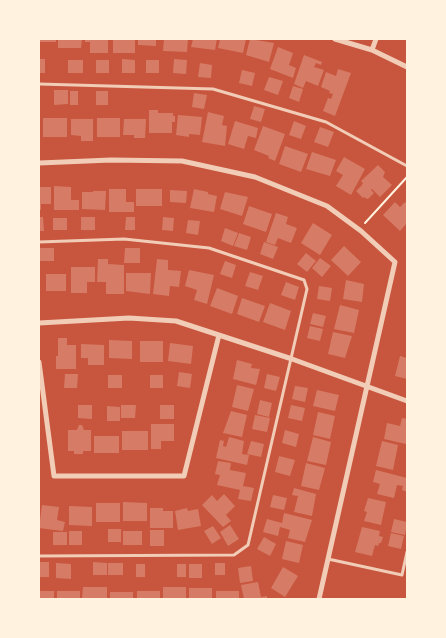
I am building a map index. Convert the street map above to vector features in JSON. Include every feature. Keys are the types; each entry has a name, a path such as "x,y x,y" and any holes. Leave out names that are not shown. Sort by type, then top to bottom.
{"street":[{"path":"335,39 372,50 407,67"},
{"path":"372,50 376,39"},
{"path":"39,163 111,160 182,161 255,177 327,206 361,231 395,262 319,599"},
{"path":"39,323 128,318 176,321 292,359 407,401"},
{"path":"39,362 54,476 184,476 219,335"}],"lane":[{"path":"39,84 213,89 326,122 407,166"},
{"path":"39,242 124,239 209,248 304,280 307,289 248,545 234,555 39,556"},
{"path":"327,559 402,574 407,552"}],"path":[{"path":"361,231 407,177"}],"building":[{"path":"39,39 56,39 56,42 39,42"},
{"path":"58,39 82,39 81,48 58,48"},
{"path":"85,39 108,39 108,53 90,53 90,42 85,42"},
{"path":"113,39 135,39 135,53 113,53"},
{"path":"138,39 156,39 156,46 138,45"},
{"path":"164,39 188,39 187,52 163,51"},
{"path":"193,39 217,39 215,50 191,47"},
{"path":"220,39 246,39 243,53 218,48"},
{"path":"250,39 274,43 269,62 246,55"},
{"path":"278,47 293,53 289,65 296,68 293,78 270,69"},
{"path":"304,55 322,62 321,65 316,63 314,67 324,70 318,86 306,81 303,88 294,84"},
{"path":"39,59 45,59 45,73 39,73"},
{"path":"122,59 135,60 135,73 122,73"},
{"path":"174,59 187,60 186,74 173,73"},
{"path":"68,60 83,60 83,73 68,73"},
{"path":"96,60 109,60 109,73 96,73"},
{"path":"146,60 159,60 159,73 146,73"},
{"path":"200,63 212,65 211,78 198,77"},
{"path":"338,69 351,73 335,116 323,111 328,98 331,99 333,94 321,87 326,72 336,76"},
{"path":"242,70 255,73 252,86 239,83"},
{"path":"269,77 283,81 278,95 264,90"},
{"path":"293,86 303,89 299,102 289,98"},
{"path":"54,90 68,90 68,104 54,105"},
{"path":"70,91 78,91 78,105 70,105"},
{"path":"96,91 108,91 108,105 96,105"},
{"path":"194,93 207,95 204,109 192,107"},
{"path":"254,106 265,109 261,122 250,119"},
{"path":"149,110 158,110 158,113 173,113 175,122 172,122 172,133 149,133"},
{"path":"208,112 224,116 222,125 227,126 225,146 202,142"},
{"path":"178,115 202,117 200,135 189,134 189,137 176,135"},
{"path":"43,118 67,118 67,137 43,137"},
{"path":"97,118 120,118 120,137 97,137"},
{"path":"71,119 93,119 93,141 81,141 81,136 71,135"},
{"path":"124,119 146,119 145,138 123,135"},
{"path":"235,121 258,128 256,138 248,136 244,149 228,144"},
{"path":"294,121 306,126 301,139 289,135"},
{"path":"263,126 285,134 275,161 268,158 269,156 254,150"},
{"path":"320,127 334,132 328,147 314,142"},
{"path":"285,146 308,154 301,172 279,164"},
{"path":"312,152 336,160 330,176 306,169"},
{"path":"344,157 365,169 351,195 336,186 343,175 336,171"},
{"path":"378,165 385,172 383,177 392,185 380,197 372,189 374,193 369,198 363,198 356,191 363,183 361,181"},
{"path":"54,186 71,187 71,200 79,200 79,210 54,210"},
{"path":"39,187 51,187 51,204 41,204 41,210 39,210"},
{"path":"109,189 126,189 126,202 134,202 134,212 109,212"},
{"path":"136,189 162,189 162,206 136,206"},
{"path":"194,189 217,196 214,212 190,208"},
{"path":"170,190 187,191 186,203 170,202"},
{"path":"106,191 105,210 82,209 82,192"},
{"path":"225,192 248,197 242,216 220,209"},
{"path":"395,202 400,207 405,202 407,204 407,223 400,231 383,215"},
{"path":"249,206 272,214 266,232 243,224"},
{"path":"276,213 288,217 286,224 297,228 291,243 278,238 275,245 266,242"},
{"path":"39,217 43,217 44,231 39,231"},
{"path":"81,217 95,217 95,230 81,230"},
{"path":"126,217 135,217 135,230 125,230"},
{"path":"163,217 174,218 173,231 162,230"},
{"path":"53,218 67,218 67,230 53,230"},
{"path":"188,220 200,221 198,235 186,233"},
{"path":"313,223 332,235 320,255 301,243"},
{"path":"225,228 238,233 233,246 221,241"},
{"path":"239,233 251,237 247,250 234,246"},
{"path":"264,242 278,247 273,259 260,254"},
{"path":"344,246 361,262 348,276 331,260"},
{"path":"39,248 54,248 54,261 40,261"},
{"path":"125,248 140,248 140,263 124,263"},
{"path":"306,253 316,261 307,272 297,264"},
{"path":"320,258 331,266 322,277 312,268"},
{"path":"98,259 108,259 108,264 124,265 124,294 106,294 106,282 97,282"},
{"path":"157,259 168,260 168,270 181,271 179,287 170,286 169,296 153,294"},
{"path":"225,261 236,265 232,278 220,274"},
{"path":"71,267 95,267 95,282 87,282 87,293 71,293"},
{"path":"189,270 214,275 207,304 194,300 197,290 185,286"},
{"path":"250,272 263,276 258,290 245,286"},
{"path":"126,273 151,273 150,294 126,291"},
{"path":"46,274 66,274 66,291 46,291"},
{"path":"346,280 364,284 362,302 343,299"},
{"path":"286,282 299,287 295,300 281,295"},
{"path":"319,286 332,288 330,301 317,299"},
{"path":"217,288 238,296 232,314 210,306"},
{"path":"242,298 265,306 259,322 237,314"},
{"path":"270,303 291,311 285,330 263,322"},
{"path":"340,305 359,310 354,333 334,329"},
{"path":"313,313 326,316 323,327 310,324"},
{"path":"310,326 323,329 320,341 307,338"},
{"path":"333,332 352,336 345,358 328,354"},
{"path":"58,338 67,338 67,345 76,345 76,369 56,369"},
{"path":"109,340 132,341 132,359 109,358"},
{"path":"140,341 163,341 163,362 140,362"},
{"path":"170,343 193,346 191,364 168,361"},
{"path":"81,344 104,345 104,365 88,365 88,358 81,358"},
{"path":"400,356 407,358 407,379 395,376"},
{"path":"237,360 252,364 251,368 260,369 256,385 233,379"},
{"path":"179,372 192,374 190,388 177,386"},
{"path":"65,374 78,374 77,388 64,388"},
{"path":"267,374 280,377 276,391 264,388"},
{"path":"108,375 122,375 122,388 108,388"},
{"path":"150,375 163,375 163,388 150,388"},
{"path":"237,385 254,389 248,411 232,407"},
{"path":"295,386 308,388 305,402 292,399"},
{"path":"317,390 339,395 335,411 313,406"},
{"path":"260,400 272,403 269,417 257,414"},
{"path":"78,405 92,405 92,419 78,418"},
{"path":"121,405 136,405 135,418 121,418"},
{"path":"160,405 174,405 174,419 160,419"},
{"path":"291,405 305,408 302,421 288,418"},
{"path":"107,406 120,407 120,421 107,421"},
{"path":"231,411 247,415 242,437 223,433"},
{"path":"318,412 335,416 330,439 313,435"},
{"path":"255,415 270,418 267,432 252,429"},
{"path":"402,418 407,419 406,444 384,439 387,423 400,426"},
{"path":"151,424 174,424 174,441 161,441 161,449 151,449"},
{"path":"79,425 82,425 84,430 91,430 91,451 83,451 83,454 74,454 74,451 68,451 68,430 77,430"},
{"path":"285,430 299,434 296,447 282,443"},
{"path":"122,431 148,431 148,450 122,450"},
{"path":"94,436 119,436 119,453 94,453"},
{"path":"229,437 244,441 242,454 249,455 247,465 216,458 220,440 224,441 223,446 226,447"},
{"path":"313,437 331,442 326,465 307,461"},
{"path":"251,441 264,444 261,457 247,454"},
{"path":"382,441 398,445 393,470 376,466"},
{"path":"279,456 295,460 290,476 275,472"},
{"path":"218,461 231,463 230,470 246,473 243,486 254,488 251,501 238,499 240,490 217,485 220,475 215,474"},
{"path":"306,463 325,468 319,490 301,486"},
{"path":"376,470 407,478 407,492 402,490 403,486 397,485 394,498 377,494 380,484 373,482"},
{"path":"294,488 316,494 312,516 294,512 298,496 292,495"},
{"path":"224,494 235,506 226,515 231,521 223,527 202,505 212,495 217,501"},
{"path":"273,495 287,498 284,510 270,507"},
{"path":"368,498 386,502 381,525 364,521 367,512 364,511"},
{"path":"123,502 147,503 147,521 123,521"},
{"path":"96,503 120,503 120,522 96,522"},
{"path":"42,505 59,507 57,520 65,522 63,531 39,528"},
{"path":"69,506 92,507 92,526 69,525"},
{"path":"150,508 163,508 163,511 173,511 173,528 150,528"},
{"path":"187,508 188,511 198,509 201,526 178,530 175,511"},
{"path":"284,513 312,520 305,542 288,538 290,530 280,527 278,536 263,532 267,519 282,523"},
{"path":"394,519 407,522 405,535 391,532"},
{"path":"230,525 239,539 228,546 220,532"},
{"path":"213,526 221,538 212,544 204,531"},
{"path":"362,527 380,531 379,536 383,537 378,546 375,545 372,556 355,552"},
{"path":"108,529 121,529 121,542 108,542"},
{"path":"150,530 164,530 164,546 150,546"},
{"path":"69,531 82,531 82,545 69,545"},
{"path":"123,531 142,531 142,545 123,545"},
{"path":"53,532 67,532 67,545 53,545"},
{"path":"391,533 404,536 401,549 388,546"},
{"path":"264,537 276,544 270,556 257,549"},
{"path":"286,541 303,545 299,563 282,559"},
{"path":"39,562 49,562 49,577 39,577"},
{"path":"93,562 107,563 107,575 93,575"},
{"path":"56,563 71,564 71,579 56,578"},
{"path":"108,563 123,563 123,575 108,575"},
{"path":"215,563 225,563 225,575 215,575"},
{"path":"136,564 145,564 145,577 136,577"},
{"path":"177,564 186,564 186,577 177,577"},
{"path":"189,564 202,564 202,578 189,578"},
{"path":"251,566 253,581 240,583 238,568"},
{"path":"283,567 298,576 285,597 271,588"},
{"path":"258,582 261,597 267,596 267,599 244,599 241,585"},
{"path":"83,587 107,587 107,599 82,599"},
{"path":"163,587 186,587 186,599 163,599"},
{"path":"189,588 212,588 212,599 189,599"},
{"path":"39,591 54,591 54,599 39,599"},
{"path":"57,591 80,591 80,599 57,599"},
{"path":"137,591 160,591 160,599 137,599"},
{"path":"216,591 239,591 239,599 216,599"},
{"path":"110,592 133,592 133,599 110,599"}]}
